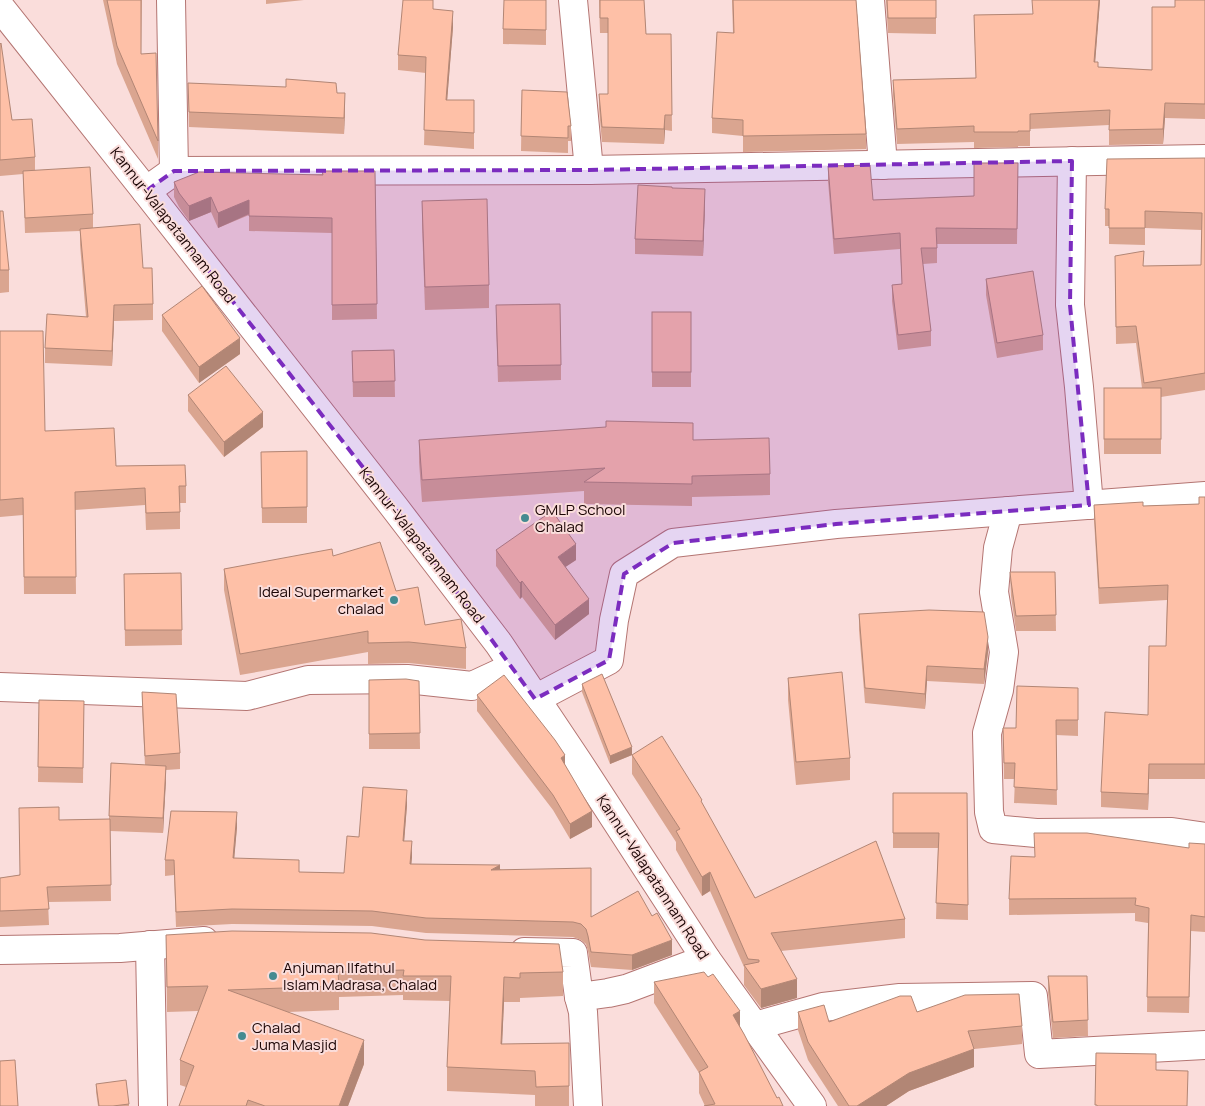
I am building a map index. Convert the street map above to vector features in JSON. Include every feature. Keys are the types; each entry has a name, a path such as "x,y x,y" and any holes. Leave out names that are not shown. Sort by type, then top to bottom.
{"street":[{"path":"171,0 174,171"},
{"path":"573,0 589,170"},
{"path":"870,0 883,165"},
{"name":"Kannur-Valapatannam Road","path":"0,7 395,508 499,644 706,960 812,1106"},
{"path":"146,191 174,171 589,170 1205,159"},
{"path":"1072,161 1070,305 1089,504"},
{"path":"535,699 609,660 614,620 624,574 673,544 836,524 1205,496"},
{"path":"1008,511 998,548 994,592 1004,652 998,690 987,733 989,812 993,829 1036,833 1172,832 1205,836"},
{"path":"0,687 247,696 308,680 407,679 472,686 513,666"},
{"path":"0,950 120,948 232,940"},
{"path":"150,945 153,1106"},
{"path":"504,951 573,952 583,1012 588,1106"},
{"path":"580,997 626,989 706,960"},
{"path":"755,1026 823,1007 900,998 1033,996 1039,1054 1205,1045"}],"highlighted area":[{"path":"1072,161 1070,305 1089,505 836,524 673,543 624,574 609,660 535,699 395,508 146,191 174,171 589,170"}],"building":[{"path":"107,0 141,0 141,54 156,53 158,141 117,46"},
{"path":"403,0 433,0 433,9 453,11 446,100 474,100 474,133 424,130 426,57 398,55"},
{"path":"504,0 546,0 546,30 503,29"},
{"path":"600,0 644,0 646,34 671,34 672,115 665,115 664,129 602,127 599,94 608,94 608,18 600,18"},
{"path":"733,0 856,0 866,134 743,136 743,120 712,118 717,32 734,33"},
{"path":"887,0 936,0 936,18 888,18"},
{"path":"1032,0 1099,0 1094,62 1098,62 1098,67 1152,70 1152,7 1175,7 1175,0 1205,0 1205,104 1165,103 1163,129 1109,130 1110,110 1030,114 1030,131 974,132 974,126 897,129 893,80 976,78 974,15 1033,14"},
{"path":"1,43 12,120 32,119 35,157 0,160"},
{"path":"286,79 336,83 337,93 345,93 344,118 189,112 188,83 286,87"},
{"path":"522,90 567,92 571,126 568,126 568,138 521,136"},
{"path":"1205,158 1205,373 1144,383 1136,326 1116,327 1115,256 1144,251 1143,266 1201,265 1202,213 1145,211 1145,228 1109,228 1109,209 1105,209 1107,159"},
{"path":"974,163 1018,163 1017,229 936,228 937,248 921,248 931,331 898,335 892,285 902,284 900,233 834,239 828,166 870,165 873,200 974,196"},
{"path":"90,167 93,214 25,218 23,171"},
{"path":"322,171 375,171 377,304 332,305 332,218 249,216 249,200 218,213 211,197 189,206 179,193 174,182 199,172 323,175"},
{"path":"638,185 705,189 703,241 635,239"},
{"path":"487,199 489,285 425,287 422,201"},
{"path":"0,211 3,211 9,270 0,270"},
{"path":"140,224 143,268 152,268 153,304 114,305 112,351 45,348 47,314 88,317 80,229"},
{"path":"1033,271 1043,335 997,343 986,279"},
{"path":"202,286 240,338 199,367 162,315"},
{"path":"560,304 561,365 498,366 496,305"},
{"path":"652,312 691,312 691,372 652,372"},
{"path":"0,331 43,331 45,431 114,428 116,466 185,465 186,486 179,486 180,512 146,513 145,488 75,492 76,577 24,577 23,498 0,500"},
{"path":"394,350 395,381 353,382 352,351"},
{"path":"226,366 263,412 224,442 188,395"},
{"path":"1104,388 1161,388 1161,439 1104,439"},
{"path":"606,421 693,423 693,440 769,438 770,474 692,476 692,484 584,482 605,468 422,480 419,440 606,427"},
{"path":"307,451 307,507 262,508 261,452"},
{"path":"1199,497 1205,497 1205,764 1149,764 1148,794 1101,792 1105,712 1148,715 1149,646 1166,646 1168,585 1099,588 1094,505 1143,502 1143,506 1199,504"},
{"path":"552,511 576,544 558,557 589,599 555,625 522,581 520,583 496,550"},
{"path":"380,542 396,591 418,587 425,625 461,619 466,648 409,642 368,643 368,631 240,654 224,569 332,549 333,556"},
{"path":"1010,572 1055,572 1056,615 1016,616"},
{"path":"181,573 182,630 125,630 124,574"},
{"path":"929,610 984,612 988,637 984,669 927,666 925,694 865,688 859,614"},
{"path":"842,672 850,758 796,762 788,678"},
{"path":"602,674 632,747 610,756 582,684"},
{"path":"504,675 565,755 561,758 592,811 570,824 553,795 477,695"},
{"path":"406,679 419,681 420,733 369,734 369,680"},
{"path":"1017,686 1078,688 1078,720 1056,720 1057,790 1014,787 1015,763 1004,763 1003,728 1016,728"},
{"path":"142,692 176,694 180,753 145,756"},
{"path":"39,700 84,701 83,768 38,767"},
{"path":"662,736 702,800 755,898 876,841 905,919 771,933 797,979 761,989 744,965 759,962 759,960 748,959 710,872 702,877 676,831 680,829 632,755"},
{"path":"111,763 166,766 163,818 109,816"},
{"path":"363,787 407,790 403,841 412,841 410,864 500,865 491,870 591,868 591,917 638,891 652,916 657,913 672,940 632,955 591,952 586,929 581,924 573,922 426,918 372,911 232,909 176,912 174,860 165,860 171,811 237,812 233,858 299,860 299,872 344,873 347,836 359,837"},
{"path":"893,793 967,793 968,905 936,903 939,833 893,833"},
{"path":"59,807 59,820 110,819 111,885 47,887 49,909 0,911 0,878 20,875 19,808"},
{"path":"1034,833 1087,833 1189,848 1189,843 1205,844 1205,917 1191,915 1189,997 1147,997 1149,908 1135,905 1136,898 1009,899 1011,856 1035,857"},
{"path":"232,931 371,933 425,940 559,944 563,972 520,973 520,978 504,977 501,1044 569,1043 569,1086 536,1087 535,1071 447,1067 451,976 403,976 404,970 338,972 339,986 228,990 364,1040 339,1106 265,1106 248,1100 246,1106 179,1106 194,1066 180,1060 208,986 167,987 166,935"},
{"path":"704,972 708,977 713,974 740,1011 733,1015 783,1106 704,1106 715,1104 699,1072 708,1067 654,982"},
{"path":"1048,976 1087,976 1088,1020 1053,1022"},
{"path":"1019,994 1022,1026 968,1031 974,1049 909,1073 857,1106 849,1106 808,1042 798,1012 824,1005 829,1022 900,996 911,996 917,1012 965,995"},
{"path":"1096,1053 1156,1054 1156,1070 1188,1071 1187,1106 1095,1105"},
{"path":"15,1060 18,1106 0,1106 0,1061"},
{"path":"126,1080 129,1104 99,1106 96,1084"}],"place":[{"name":"GMLP School Chalad","path":"525,518"},
{"name":"Ideal Supermarket chalad","path":"394,600"},
{"name":"Anjuman Ilfathul Islam Madrasa, Chalad","path":"273,976"},
{"name":"Chalad Juma Masjid","path":"242,1036"}]}
